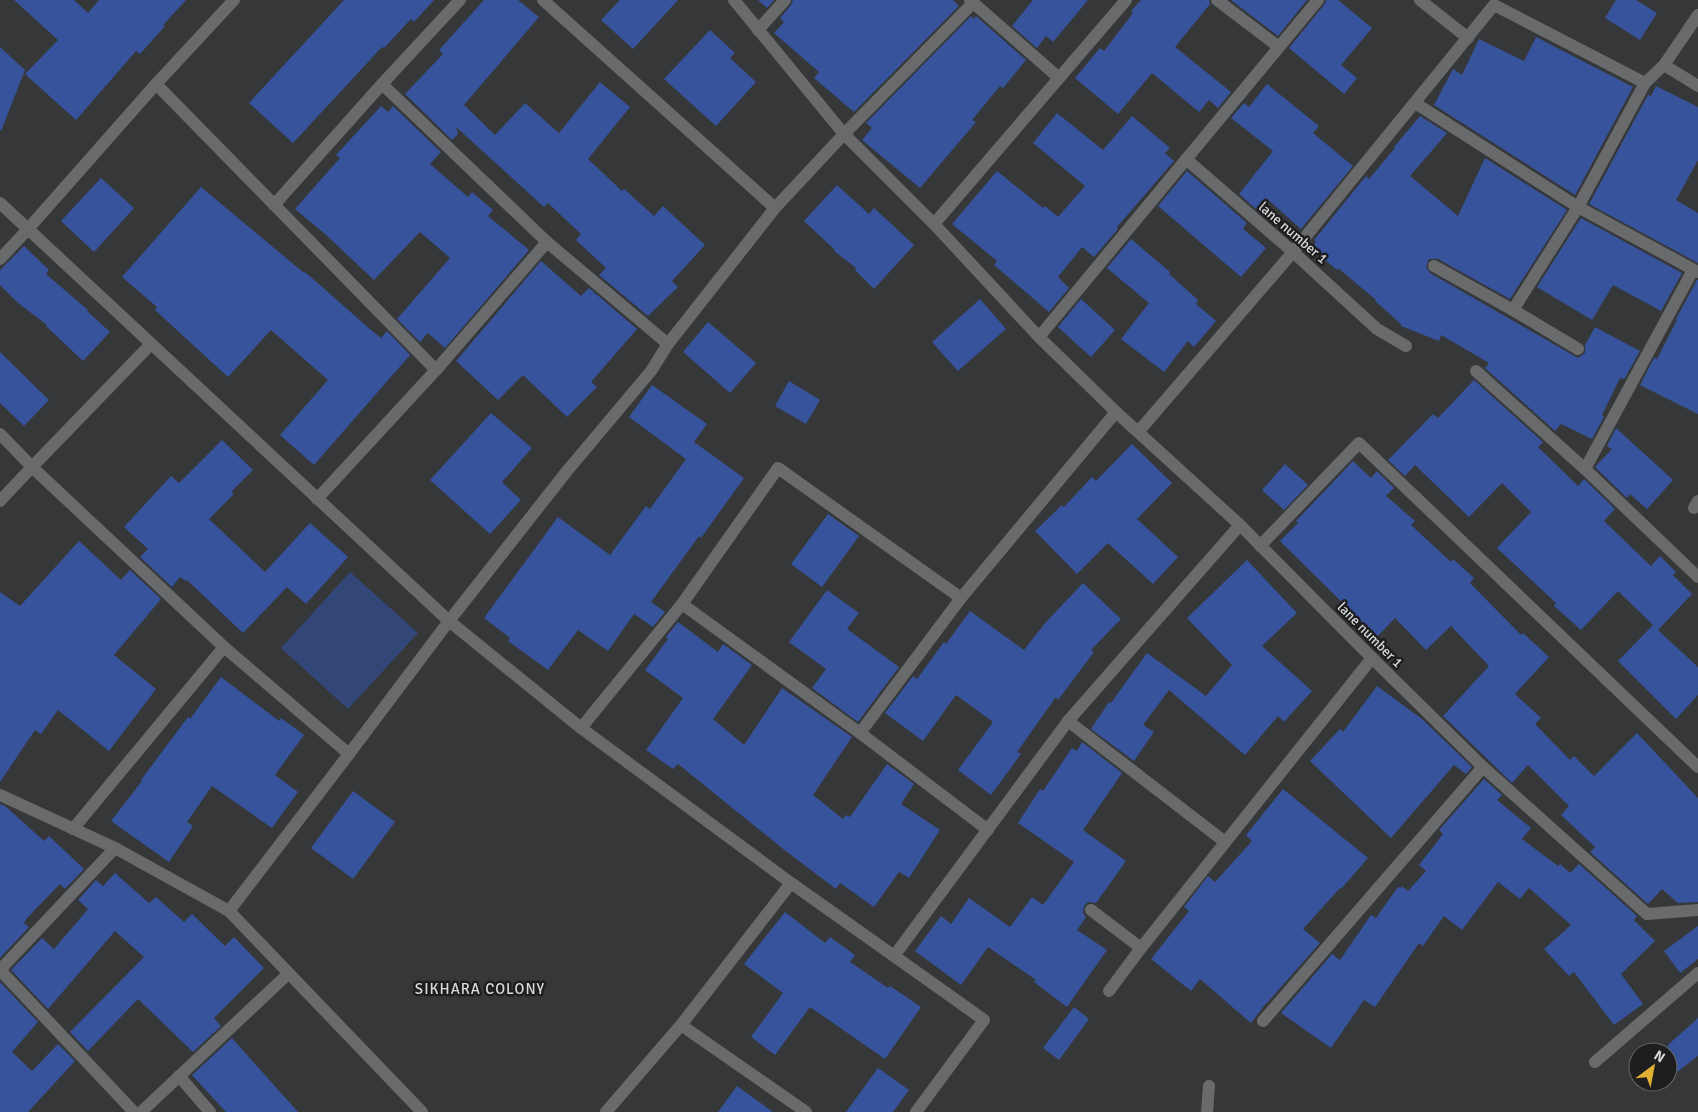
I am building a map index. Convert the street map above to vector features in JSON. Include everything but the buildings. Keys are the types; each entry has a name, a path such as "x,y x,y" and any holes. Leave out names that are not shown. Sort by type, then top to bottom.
{"street":[{"path":"0,258 234,0"},
{"path":"274,205 460,0"},
{"path":"543,0 775,208"},
{"name":"lane number 1","path":"734,0 844,134 934,224 1038,338 1240,525 1483,767 1647,914 1698,910"},
{"path":"758,30 785,0"},
{"path":"934,224 1126,0"},
{"path":"1218,0 1279,47"},
{"path":"1038,338 1318,0"},
{"path":"1420,0 1468,38"},
{"path":"229,911 449,621 567,472 651,372 668,344 775,208 971,1 1059,78"},
{"path":"1139,431 1293,252 1496,3 1645,83"},
{"path":"1513,310 1578,207 1645,83 1664,65 1698,15"},
{"path":"1664,65 1698,86"},
{"path":"156,84 436,370"},
{"path":"382,84 547,242 668,344"},
{"path":"1415,103 1578,207 1696,271 1585,469"},
{"name":"lane number 1","path":"1186,160 1293,252 1377,329 1406,346"},
{"path":"0,203 449,621 581,728 791,883 984,1020 916,1112"},
{"path":"317,499 436,370 547,242"},
{"path":"1434,266 1578,349"},
{"path":"0,500 151,344"},
{"path":"1476,371 1585,469 1698,577"},
{"path":"860,733 961,598 1116,412"},
{"path":"0,434 32,467 224,647 349,754"},
{"path":"1260,546 1359,443 1698,767"},
{"path":"581,728 682,604 778,468 961,598"},
{"path":"894,956 1068,720 1240,525"},
{"path":"682,604 860,733 988,830"},
{"path":"73,829 224,647"},
{"path":"1110,991 1141,948 1372,658"},
{"path":"1068,720 1225,842"},
{"path":"1263,1020 1483,767"},
{"path":"0,794 115,848 229,911 422,1112"},
{"path":"115,848 0,970 134,1112"},
{"path":"606,1112 681,1025 791,883"},
{"path":"1091,910 1141,948"},
{"path":"1595,1062 1698,973"},
{"path":"141,1112 288,974"},
{"path":"681,1025 806,1112"},
{"path":"179,1076 210,1112"},
{"path":"1207,1112 1209,1086"}],"shaded area":[{"path":"350,572 418,633 348,709 281,648"}],"district":[{"name":"SIKHARA COLONY","path":"480,989"}]}
